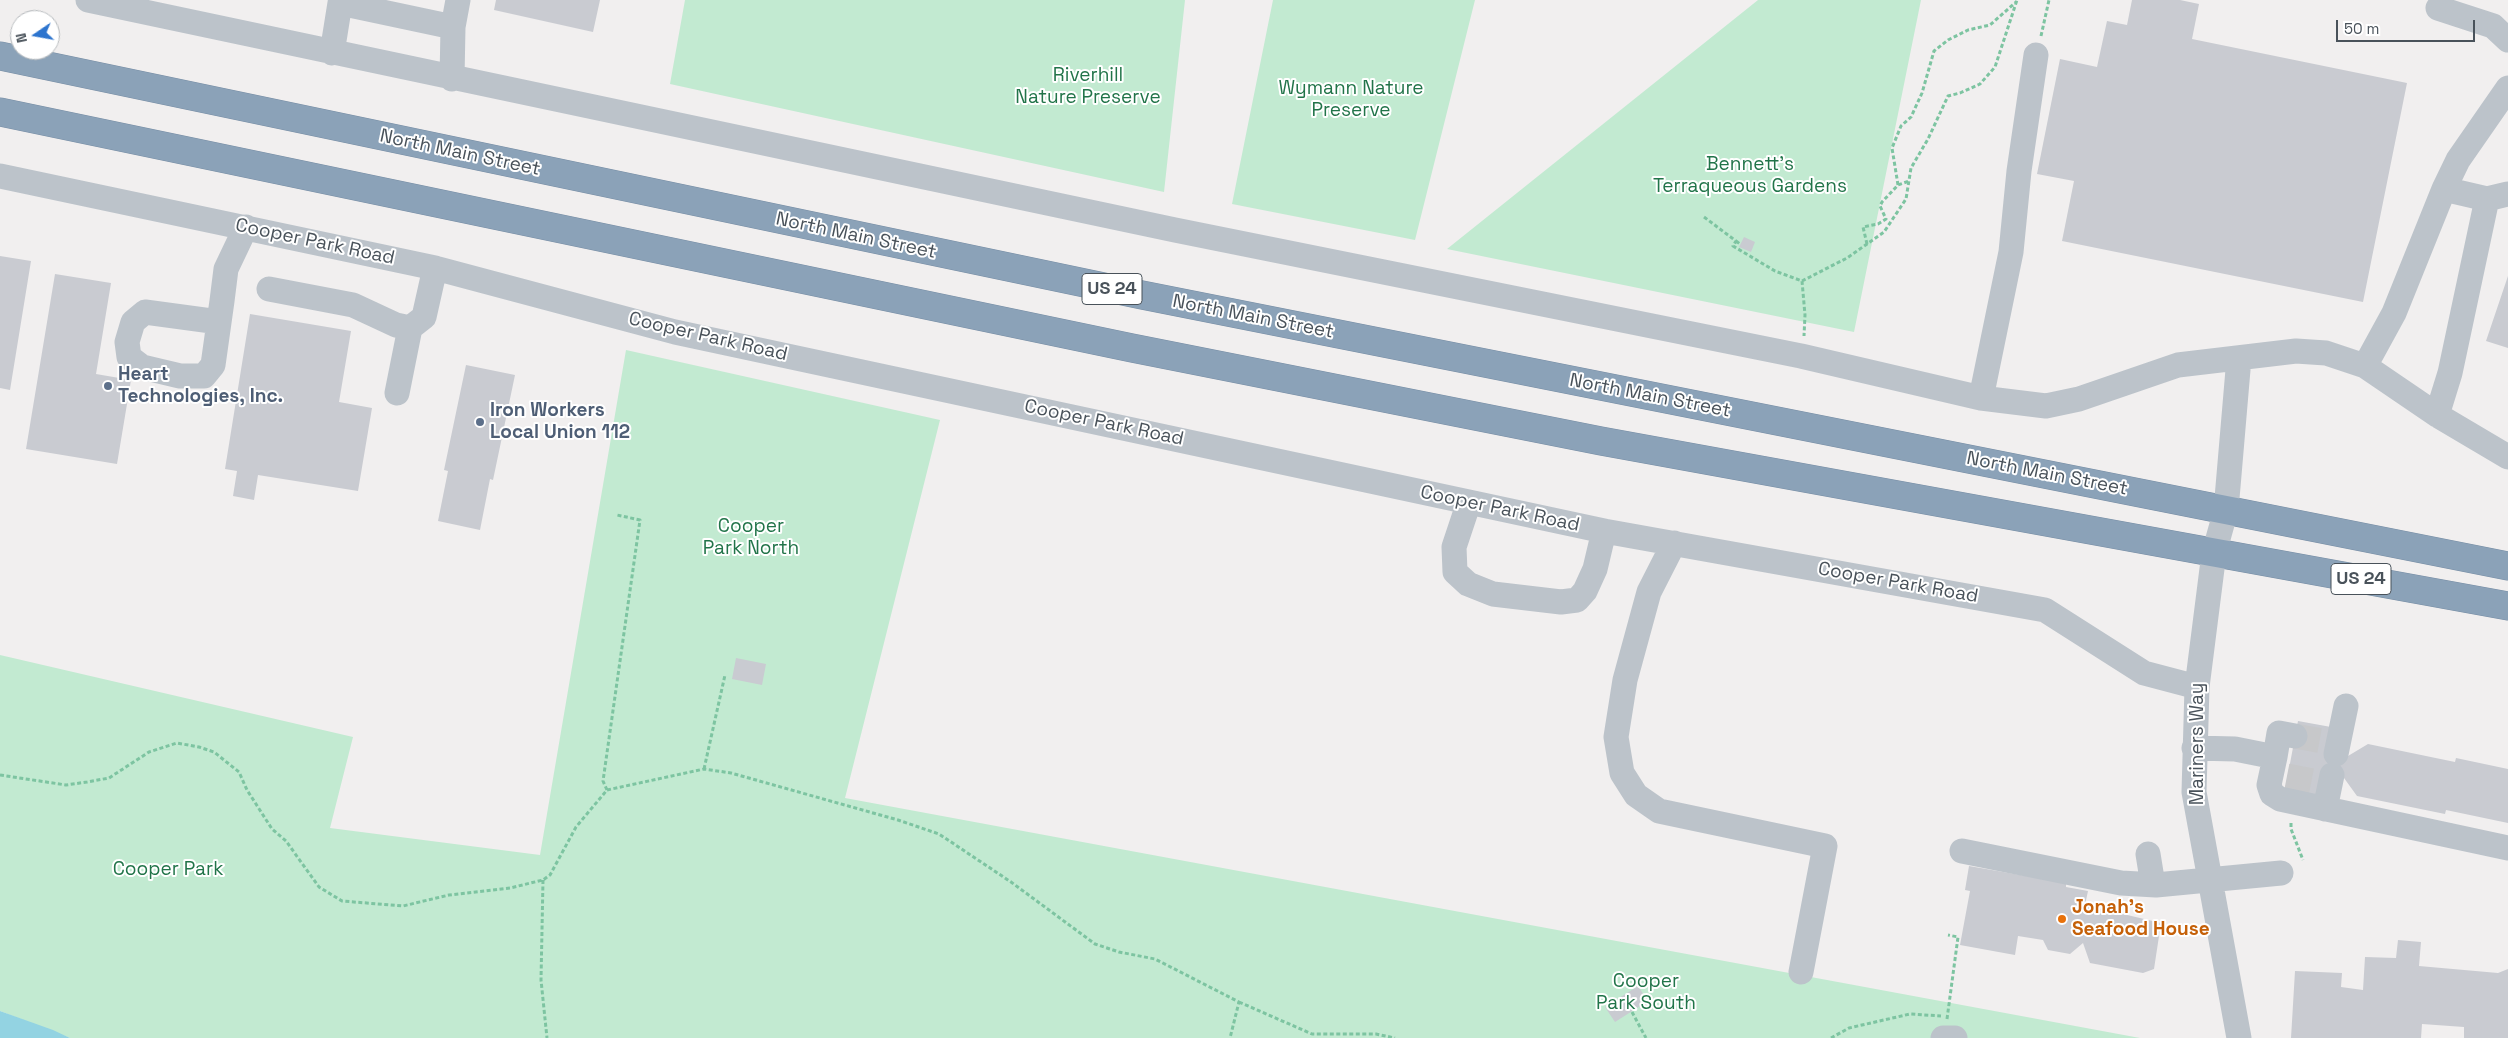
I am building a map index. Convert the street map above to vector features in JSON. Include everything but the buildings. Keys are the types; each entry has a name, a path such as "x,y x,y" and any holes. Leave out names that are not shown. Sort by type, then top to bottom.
{"highway":[{"name":"North Main Street","path":"0,56 1094,286 2508,566"},
{"name":"US 24","path":"0,112 1132,348 1601,441 2508,606"}],"street":[{"path":"88,0 155,8 332,53 452,79 1175,230 1801,356 1981,398 2046,406 2079,399 2178,365 2296,351 2326,353 2365,366 2437,415 2508,457"},
{"path":"452,79 453,27 458,0"},
{"path":"332,53 340,3 453,27"},
{"path":"2438,8 2493,26 2508,40"},
{"path":"1981,398 2011,252 2019,171 2036,56"},
{"path":"2365,366 2394,313 2444,189 2458,160 2508,88"},
{"name":"Cooper Park Road","path":"0,176 435,268 676,332 1604,531 2044,610 2144,673 2197,687"},
{"path":"2437,415 2497,196 2444,189"},
{"path":"219,322 226,269 246,227"},
{"path":"397,393 410,328 424,317 435,268"},
{"path":"269,289 353,305 396,325 410,328"},
{"name":"Mariners Way","path":"2239,358 2226,510 2214,553 2197,687 2194,748 2194,792 2239,1038"},
{"path":"1469,502 1454,547 1455,572 1468,584 1494,594 1561,602 1576,600 1585,591 1594,569 1604,531"},
{"path":"1674,543 1649,592 1625,680 1616,737 1622,773 1636,795 1659,811 1825,846 1801,972"},
{"path":"2325,809 2330,764 2346,706"},
{"path":"2295,736 2279,733 2278,768 2269,786 2272,794 2280,799 2508,848"},
{"path":"2194,748 2235,749 2278,768"},
{"path":"1962,851 2121,883 2153,885 2281,873"},
{"path":"2148,854 2153,885"}],"path":[{"path":"2036,56 2049,0"},
{"path":"1736,241 1733,246 1775,270 1802,281 1827,270 1884,232 1906,199 1911,168 1928,139 1948,96 1960,94 1980,84 1995,67 2017,1"},
{"path":"1898,184 1892,148 1901,126 1910,117 1922,93 1934,51 1948,40 1968,30 1990,25 2017,1"},
{"path":"1866,244 1863,227 1878,224 1886,219 1880,206 1898,184 1909,181"},
{"path":"1704,217 1740,244"},
{"path":"1801,356 1805,315 1802,281"},
{"path":"607,790 603,781 640,520 617,515"},
{"path":"704,770 725,675"},
{"path":"0,775 66,785 109,778 149,752 177,743 214,752 239,772 247,790 272,830 286,841 319,886 342,901 403,906 449,895 510,888 543,880 550,875 576,827 607,790 704,770 731,773 898,820 939,834 1011,882 1095,944 1142,958 1155,959 1239,1002 1312,1034 1376,1034 1395,1038"},
{"path":"2291,829 2303,860"},
{"path":"543,880 540,970 547,1038"},
{"path":"1831,1038 1849,1028 1910,1014 1947,1032 1958,937 1948,935"},
{"path":"1230,1038 1239,1002"},
{"path":"1632,1012 1646,1038"}],"green space":[{"name":"Riverhill Nature Preserve","path":"685,0 1185,0 1164,192 670,84"},
{"name":"Wymann Nature Preserve","path":"1273,0 1475,0 1415,240 1232,204"},
{"name":"Bennett's Terraqueous Gardens","path":"1758,0 1921,0 1854,332 1447,249"},
{"name":"Cooper Park","path":"626,350 940,420 845,798 2140,1038 70,1038 0,1011 0,655 353,737 330,828 540,855"}],"water":[{"path":"0,1011 53,1030 70,1038 0,1038"}],"tunnel":[{"path":"2295,736 2328,742"},
{"path":"2287,776 2318,782"}],"place":[{"name":"Heart Technologies, Inc.","path":"108,386"},
{"name":"Iron Workers Local Union 112","path":"480,422"},
{"name":"Jonah's Seafood House","path":"2062,919"}],"park label":[{"name":"Cooper Park North","path":"751,538"},
{"name":"Cooper Park South","path":"1646,993"}]}
